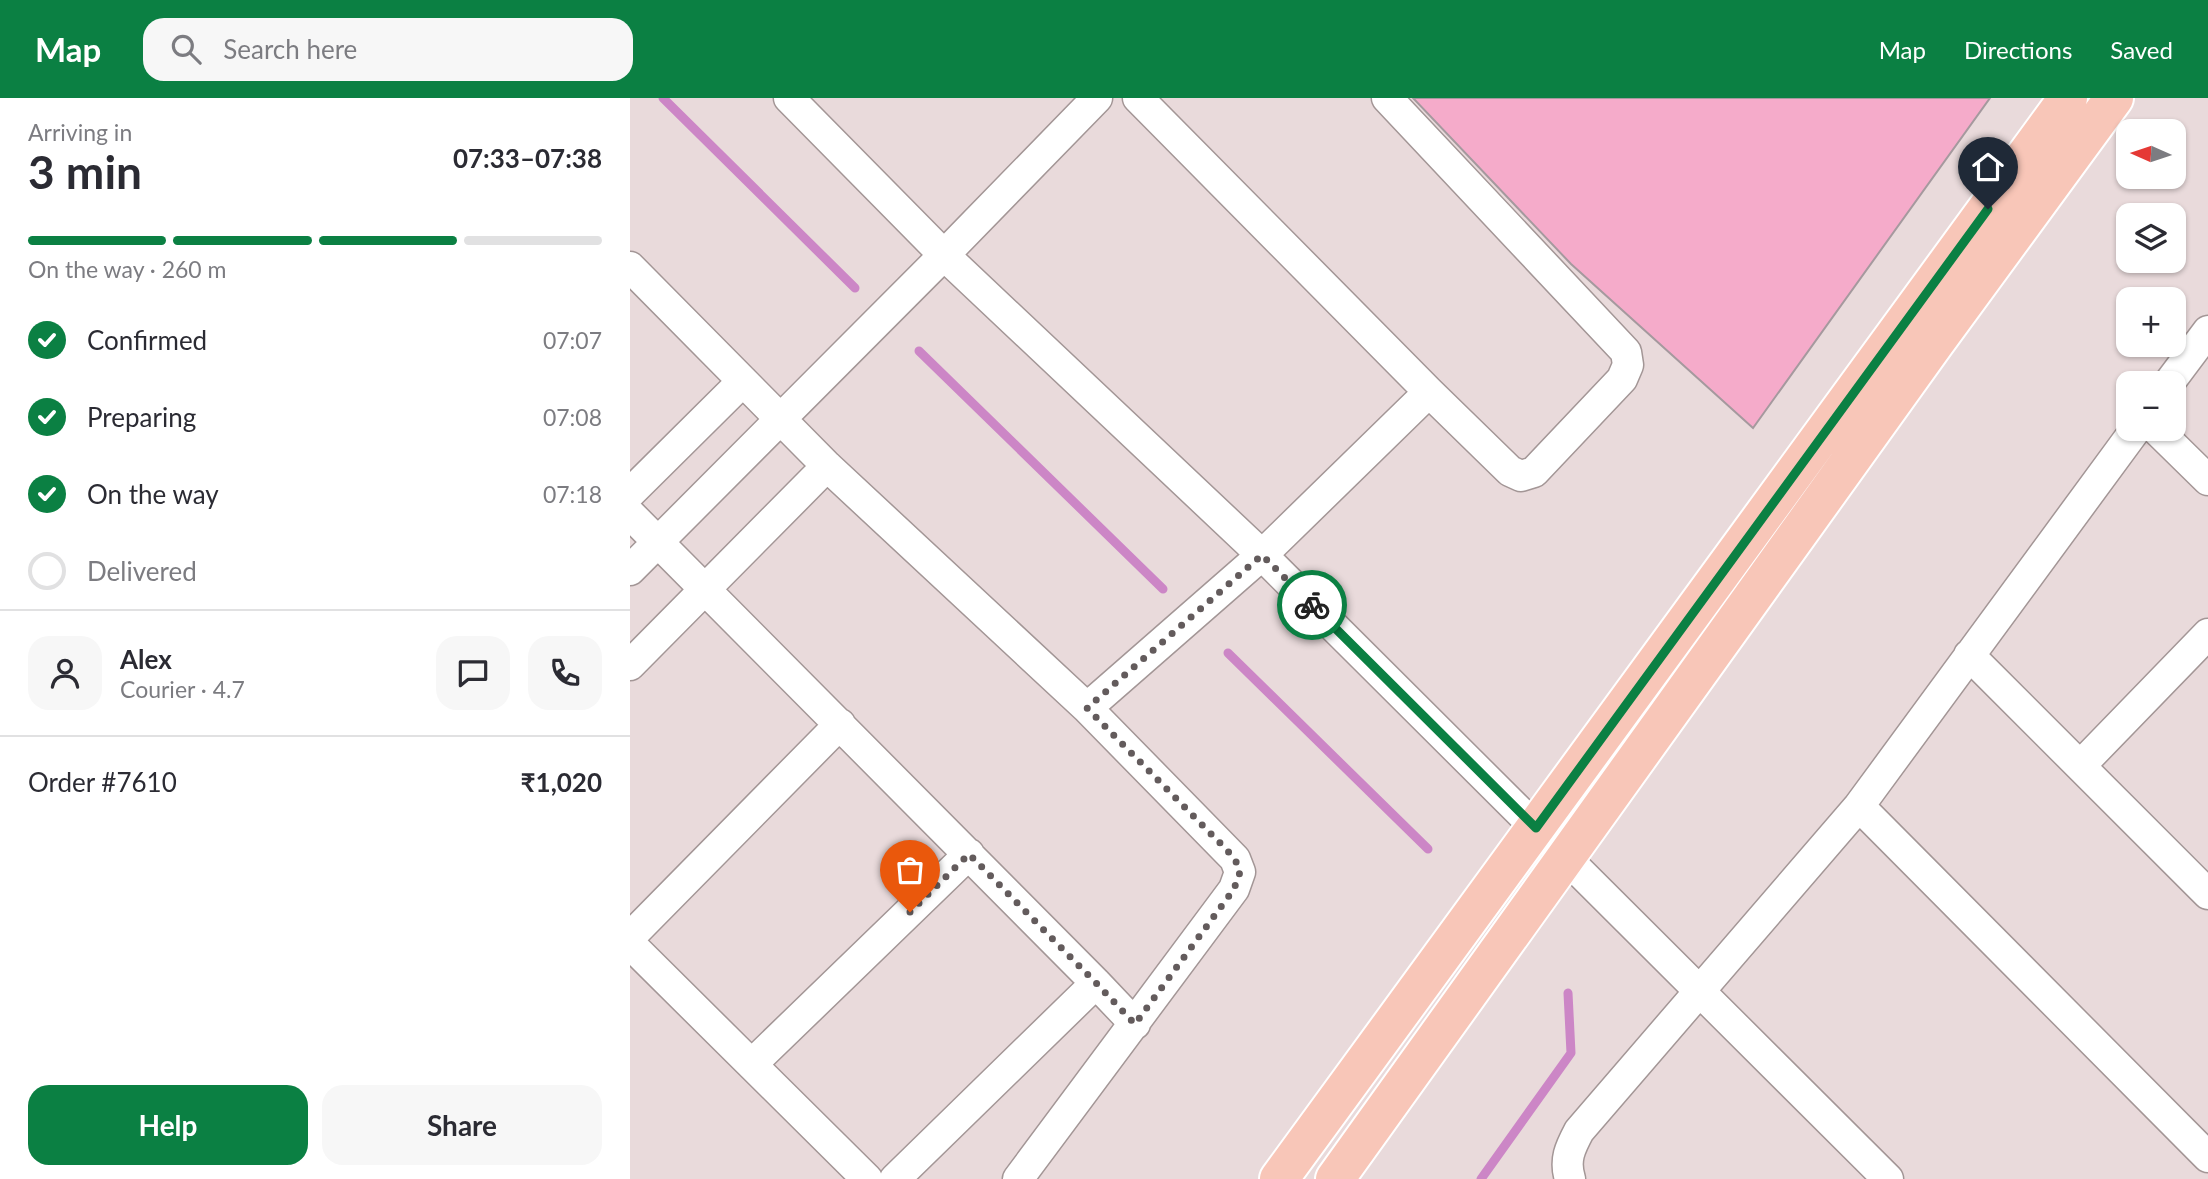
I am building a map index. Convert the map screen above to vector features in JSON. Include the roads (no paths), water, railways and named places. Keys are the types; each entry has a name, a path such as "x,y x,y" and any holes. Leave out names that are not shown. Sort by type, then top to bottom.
{"highway":[{"path":"1279,1179 2068,98"},
{"path":"1335,1179 1934,344 2114,98"}],"street":[{"path":"789,98 944,256 1262,555 1888,1179"},
{"path":"630,570 944,256 1097,98"},
{"path":"1138,98 1429,393 1510,471 1521,476 1534,472 1622,379 1628,365 1626,352 1387,98"},
{"path":"630,267 827,466 1087,708 1235,859 1240,872 1234,889 1018,1179"},
{"path":"2178,371 2208,331"},
{"path":"630,493 743,381"},
{"path":"1087,708 1262,555 1429,393"},
{"path":"1570,1179 1565,1166 1569,1150 1579,1131 1859,806 2127,441"},
{"path":"2168,441 2208,480"},
{"path":"630,665 827,466"},
{"path":"630,514 1135,1024"},
{"path":"2080,766 2208,634"},
{"path":"1969,656 2205,885"},
{"path":"630,937 840,724"},
{"path":"1859,806 2208,1157"},
{"path":"752,1064 969,854"},
{"path":"630,944 867,1179"},
{"path":"895,1179 1096,983"}],"waterway":[{"path":"663,98 855,288"},
{"path":"919,351 1163,589"},
{"path":"1228,653 1428,849"},
{"path":"1481,1179 1571,1053 1568,993"}]}
